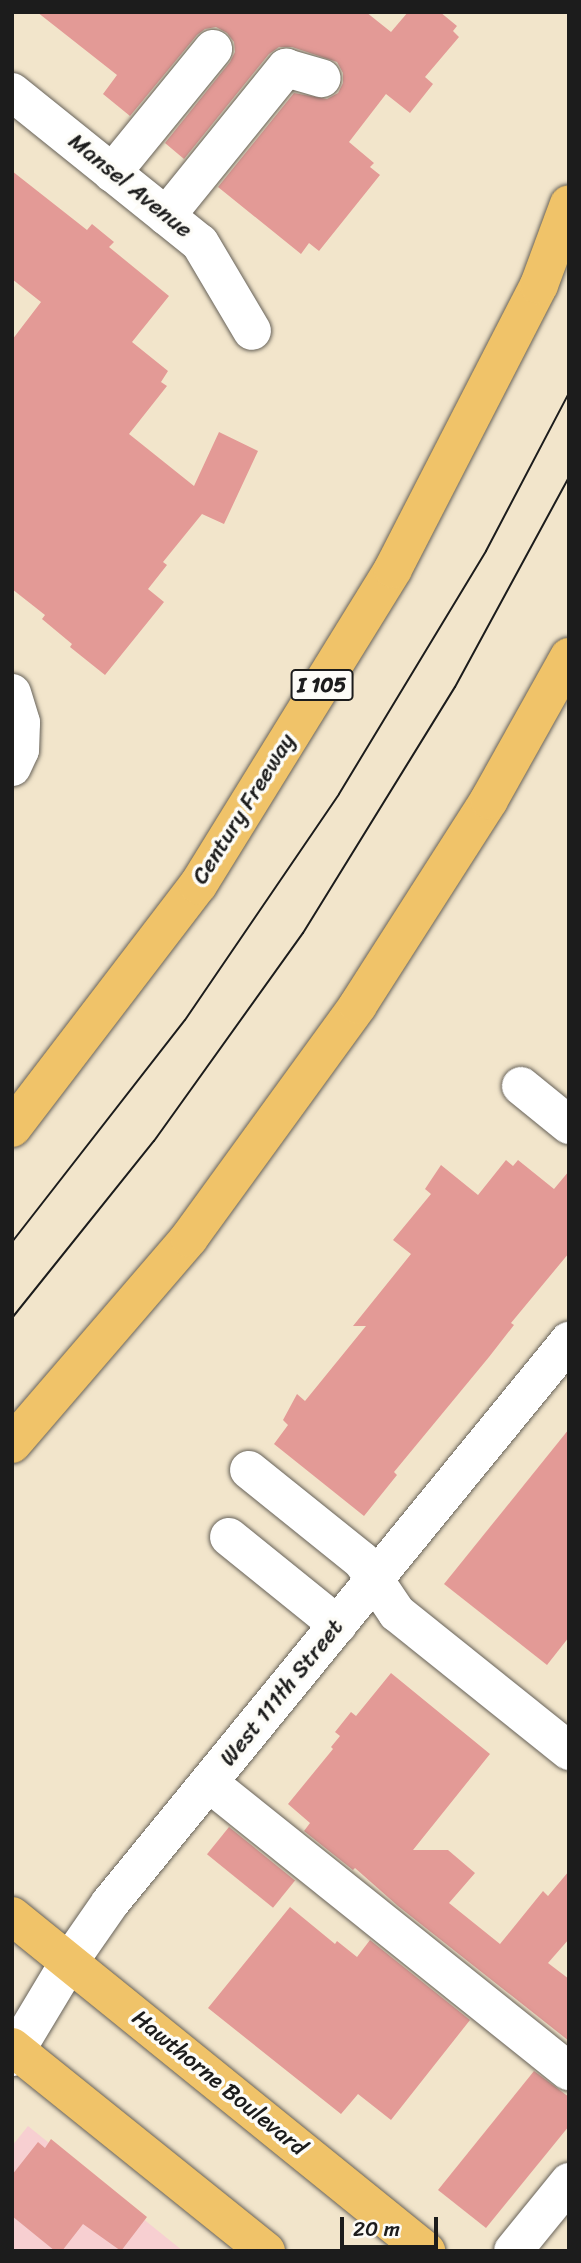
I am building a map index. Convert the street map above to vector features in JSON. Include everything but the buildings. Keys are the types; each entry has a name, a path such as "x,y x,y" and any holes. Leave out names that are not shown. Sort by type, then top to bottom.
{"main road":[{"name":"Century Freeway","path":"12,1128 198,885 393,569 539,285 569,204"},
{"path":"12,1444 189,1238 358,1005 489,800 569,657"},
{"name":"Hawthorne Boulevard","path":"12,1916 426,2251"},
{"path":"14,2051 266,2251"}],"street":[{"path":"112,173 213,49"},
{"path":"166,216 286,68 322,78"},
{"name":"Mansel Avenue","path":"12,92 200,243 252,331"},
{"path":"12,693 20,723 20,750 12,767"},
{"path":"521,1086 569,1125"},
{"name":"West 111th Street","path":"14,2051 69,1962 110,1903 569,1341"},
{"path":"249,1470 362,1562 397,1613 569,1751"},
{"path":"229,1536 338,1625"},
{"path":"209,1783 569,2071"},
{"path":"513,2251 569,2182"}],"shaded area":[{"path":"28,2126 183,2251 12,2251 12,2146"}],"tram line":[{"path":"12,1242 185,1020 339,794 486,551 569,393"},
{"path":"12,1318 154,1141 303,933 455,687 569,477"}]}
